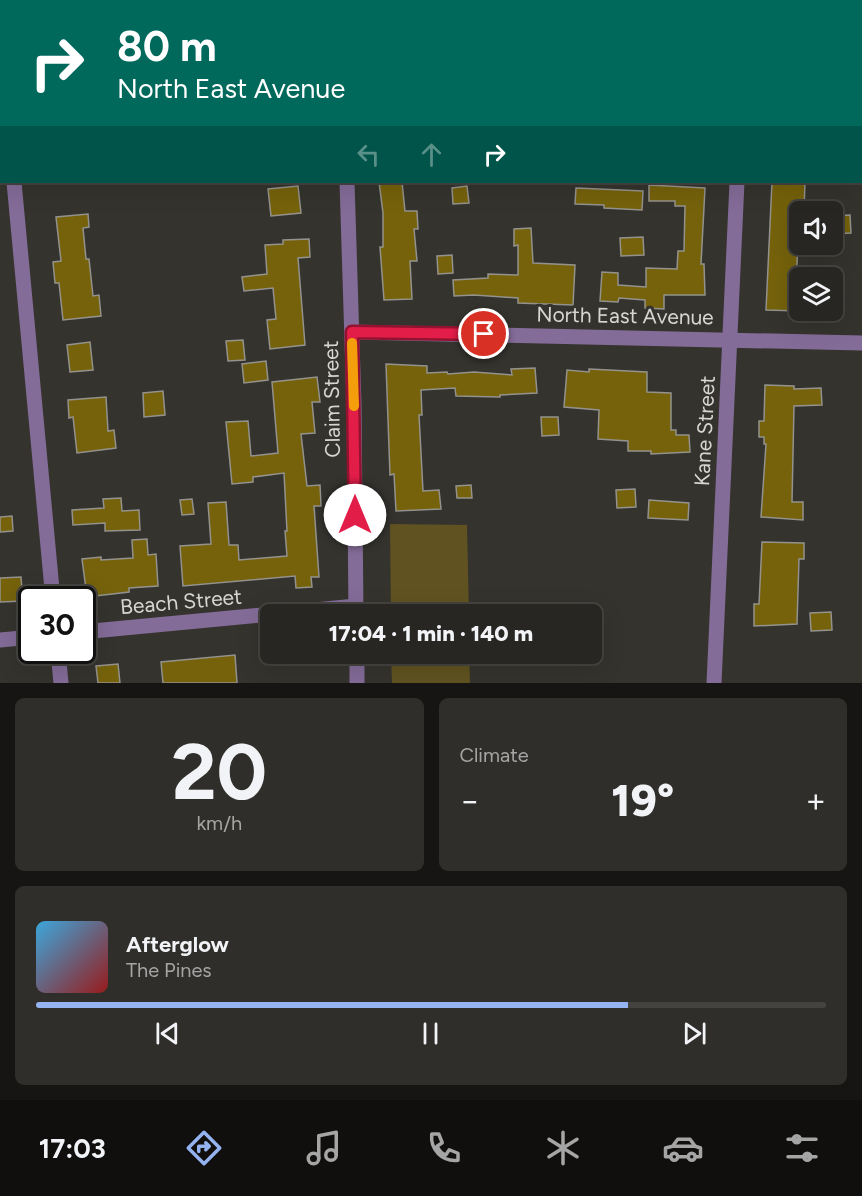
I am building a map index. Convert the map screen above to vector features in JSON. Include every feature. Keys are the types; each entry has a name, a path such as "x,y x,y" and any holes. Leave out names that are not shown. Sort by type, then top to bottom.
{"street":[{"path":"14,183 52,586"},
{"name":"Claim Street","path":"347,183 352,332 356,604"},
{"name":"Kane Street","path":"714,683 737,183"},
{"name":"North East Avenue","path":"352,332 862,343"},
{"name":"Beach Street","path":"96,632 260,619"},
{"path":"0,640 18,638"},
{"path":"59,664 61,683"},
{"path":"357,664 357,683"}],"shaded area":[{"path":"390,524 467,525 469,604 391,604"},
{"path":"391,664 469,664 470,683 392,683"}],"building":[{"path":"379,183 402,183 405,211 417,211 418,229 414,229 417,261 410,261 412,299 384,300 380,247 383,247 383,213"},
{"path":"772,183 805,183 804,201 789,201 789,255 797,255 797,267 789,267 789,311 766,310"},
{"path":"649,185 705,188 701,264 704,264 705,295 664,295 664,309 645,308 645,300 619,298 618,302 600,301 602,272 618,273 618,285 646,287 646,268 677,269 678,251 684,251 685,206 675,206 675,201 649,201"},
{"path":"298,186 301,213 271,216 268,189"},
{"path":"467,186 469,203 453,204 452,188"},
{"path":"576,188 643,191 642,210 575,204"},
{"path":"88,214 89,227 83,228 86,259 89,259 93,296 99,295 101,316 63,320 59,283 55,283 53,262 61,261 56,217"},
{"path":"843,215 850,215 851,233 843,233"},
{"path":"531,228 533,263 575,265 573,305 518,303 518,298 454,296 453,280 488,278 488,274 518,275 518,245 514,246 514,229"},
{"path":"643,237 644,255 621,256 620,238"},
{"path":"309,239 310,257 298,258 305,345 270,349 267,320 276,319 273,288 244,291 242,277 267,274 265,245 283,244 283,240"},
{"path":"452,255 453,273 438,274 437,256"},
{"path":"243,340 245,360 228,361 226,341"},
{"path":"90,342 93,370 70,372 67,345"},
{"path":"266,361 268,380 244,383 242,364"},
{"path":"386,364 427,366 427,373 447,372 448,374 474,372 512,375 511,369 535,368 537,393 500,395 500,397 456,396 455,388 421,390 422,415 419,415 423,491 439,490 441,509 396,511 394,474 390,475"},
{"path":"589,369 647,372 647,392 671,393 671,430 676,430 676,435 689,435 690,452 651,454 651,451 628,451 628,441 598,439 599,410 564,407 567,370 589,372"},
{"path":"317,377 320,402 312,402 315,433 301,434 307,486 320,485 321,506 314,506 319,577 311,577 312,587 296,588 295,576 183,586 180,546 211,544 208,503 226,502 229,545 238,545 239,560 287,556 284,473 253,477 253,482 232,484 226,422 248,421 251,456 278,453 272,382"},
{"path":"765,385 794,386 794,389 821,388 822,405 794,406 792,502 803,502 803,520 761,517 766,444 764,444 764,437 759,437 759,421 764,421"},
{"path":"163,391 165,415 144,417 143,393"},
{"path":"106,397 108,431 114,430 116,448 77,453 73,417 69,418 68,400"},
{"path":"541,417 558,417 559,435 542,436"},
{"path":"471,485 472,498 457,498 456,486"},
{"path":"635,489 636,507 617,508 616,490"},
{"path":"121,498 122,511 139,510 140,530 105,531 105,523 73,525 72,510 104,508 103,499"},
{"path":"192,499 194,514 182,515 180,500"},
{"path":"649,500 689,503 688,520 648,518"},
{"path":"12,516 13,531 0,532 0,517"},
{"path":"147,539 148,555 156,554 158,586 129,588 129,592 96,596 96,586 86,586 82,559 133,558 132,540"},
{"path":"762,542 804,543 804,559 799,559 797,624 754,626 754,604 759,604"},
{"path":"21,577 22,586 18,586 18,601 0,602 0,578"},
{"path":"831,612 832,630 811,631 810,613"},
{"path":"235,655 237,683 163,683 161,662"},
{"path":"118,664 120,683 98,683 96,666"}],"slow traffic":[{"path":"352,343 354,406"}],"route":[{"path":"355,515 352,332 484,334"}]}
